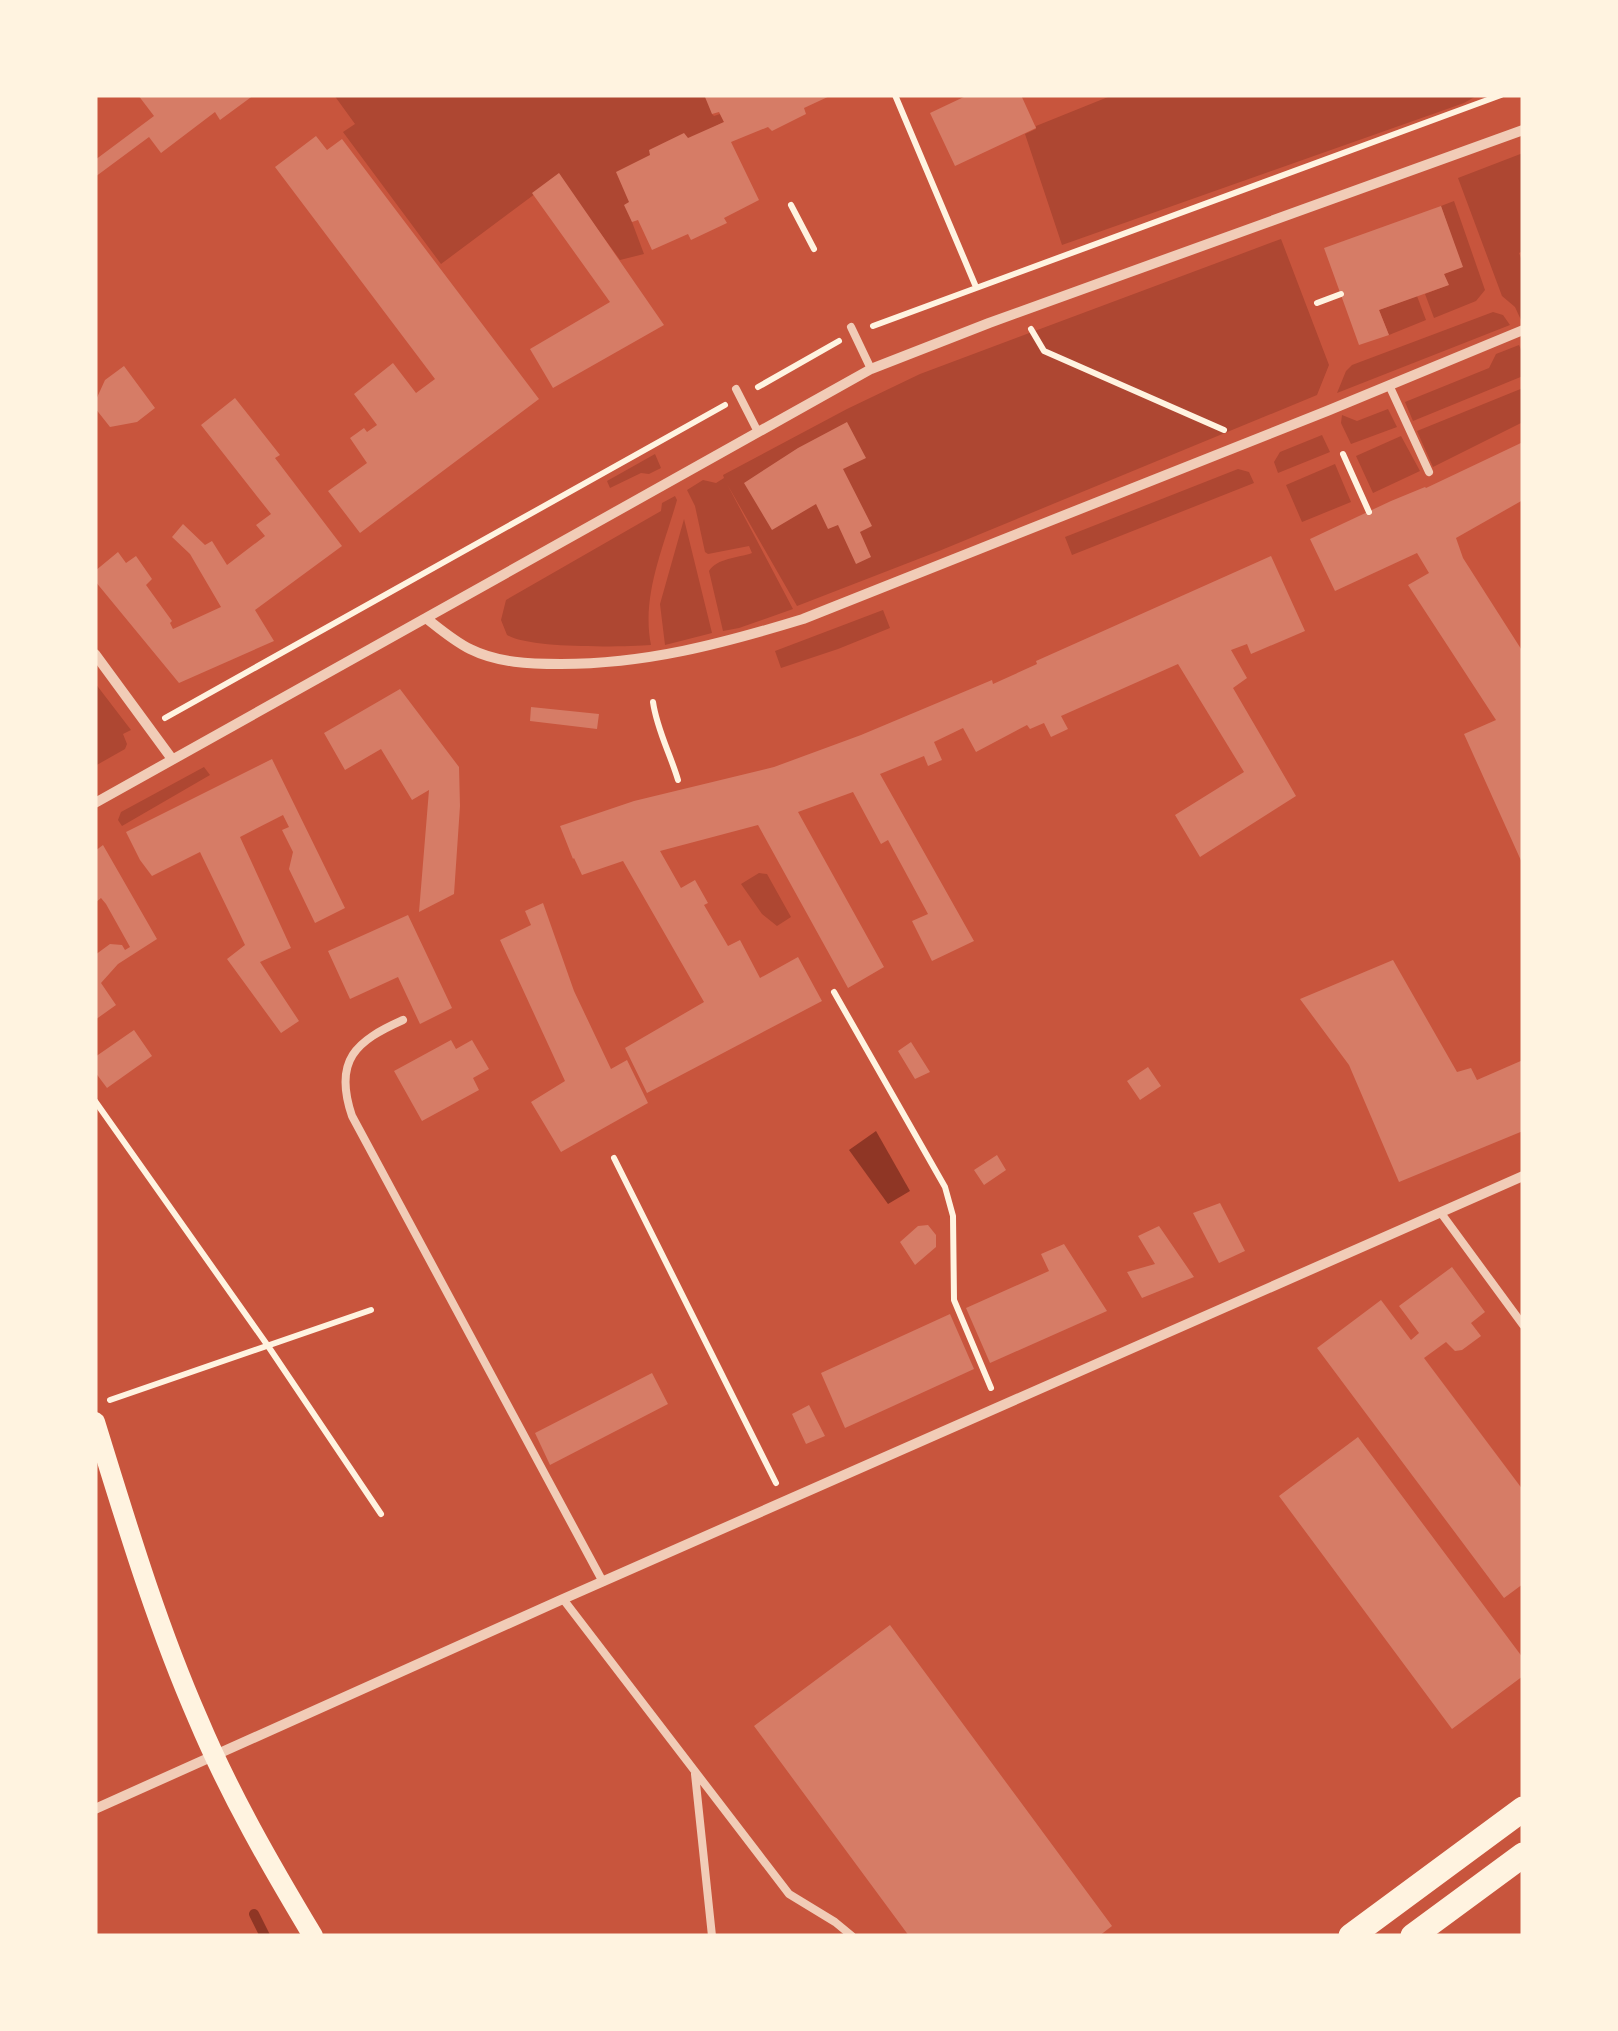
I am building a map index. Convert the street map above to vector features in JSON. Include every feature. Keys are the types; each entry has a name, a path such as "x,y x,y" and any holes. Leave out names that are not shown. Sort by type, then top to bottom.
{"main road":[{"path":"95,1422 157,1616 182,1681 214,1756 313,1936"},
{"path":"1352,1936 1523,1808"},
{"path":"1413,1936 1523,1855"}],"street":[{"path":"95,803 870,369 1523,130"},
{"path":"426,618 470,649 527,664 630,661 720,644 802,619 1523,330"},
{"path":"95,654 172,759"},
{"path":"95,1809 1523,1176"}],"lane":[{"path":"852,330 870,369"},
{"path":"1389,385 1429,472"},
{"path":"738,393 758,432"},
{"path":"403,1020 379,1031 354,1051 346,1072 345,1095 352,1116 603,1582"},
{"path":"1441,1212 1523,1326"},
{"path":"563,1599 788,1894 852,1936"},
{"path":"694,1770 712,1936"}],"path":[{"path":"895,95 976,287"},
{"path":"170,715 852,330 1500,95"},
{"path":"792,205 814,249"},
{"path":"1010,274 1014,284"},
{"path":"1318,303 1340,294"},
{"path":"1030,328 1044,351 1250,442"},
{"path":"1343,454 1369,512"},
{"path":"652,702 678,780"},
{"path":"834,992 945,1186 953,1216 954,1300 1000,1407"},
{"path":"95,1101 381,1514"},
{"path":"614,1158 785,1502"},
{"path":"95,1406 372,1310"}],"shaded area":[{"path":"334,95 711,95 712,114 720,114 724,122 652,157 631,204 626,206 644,254 620,260 559,176 441,264 343,132 355,124"},
{"path":"1113,95 1478,95 1062,245 1025,134"},
{"path":"1523,153 1521,320 1515,307 1502,296 1458,178"},
{"path":"1454,201 1485,290 1476,301 1434,318 1425,294 1448,285 1444,274 1462,267 1441,206"},
{"path":"1281,239 1329,365 1317,395 797,606 727,484 793,609 723,631 709,571 722,561 752,553 749,546 705,552 695,506 687,490 703,480 716,483 723,475 920,374"},
{"path":"1417,296 1426,320 1389,335 1379,310"},
{"path":"1493,312 1503,315 1510,325 1337,393 1352,365"},
{"path":"1519,345 1523,376 1413,421 1405,402 1489,368 1496,354"},
{"path":"1523,388 1523,422 1433,467 1417,431"},
{"path":"1388,409 1397,427 1351,444 1341,423 1342,415 1357,421"},
{"path":"1322,435 1330,452 1278,473 1274,462 1280,452"},
{"path":"1401,436 1420,471 1373,493 1356,456"},
{"path":"655,454 661,468 610,488 607,481"},
{"path":"1335,464 1351,502 1302,522 1286,485"},
{"path":"1238,469 1249,472 1254,483 1072,555 1065,537"},
{"path":"675,496 651,590 651,645 555,645 507,635 501,620 506,600 661,511 662,503"},
{"path":"684,519 712,633 665,645 660,604"},
{"path":"883,610 890,628 781,668 775,651"},
{"path":"95,683 131,730 123,734 125,749 95,766"},
{"path":"204,767 210,775 122,826 118,820 121,812"},
{"path":"759,873 767,874 791,917 777,926 762,914 741,884"},
{"path":"876,1131 910,1191 888,1204 849,1150"}],"building":[{"path":"138,95 254,95 220,120 215,112 161,153 149,137 95,177 95,160 154,116"},
{"path":"832,95 804,108 806,114 772,131 768,127 731,142 759,200 724,218 727,223 691,240 688,234 652,250 638,220 632,222 624,205 629,202 616,172 684,133 688,138 724,122 719,112 712,114 705,97"},
{"path":"968,95 1021,95 1036,128 955,166 930,113"},
{"path":"316,136 327,150 342,139 539,399 360,533 328,491 367,463 350,438 377,425 354,394 393,363 416,393 435,379 275,167"},
{"path":"559,173 664,325 553,388 530,349 610,302 532,193"},
{"path":"1441,206 1463,267 1444,274 1449,285 1379,310 1389,335 1359,345 1324,248"},
{"path":"124,366 155,408 137,422 110,427 95,408 95,402 105,380"},
{"path":"235,398 280,455 275,458 342,546 255,610 274,641 179,683 95,581 95,571 118,552 126,563 136,556 152,579 146,585 172,621 173,629 221,607 190,554 172,537 183,524 205,545 212,541 227,565 265,536 256,525 271,514 201,425"},
{"path":"847,422 866,458 843,469 872,526 860,532 871,557 856,564 838,525 828,529 816,504 772,530 744,483"},
{"path":"1523,442 1523,500 1456,538 1463,558 1523,652 1523,865 1464,734 1496,720 1408,585 1429,573 1417,553 1335,591 1310,539"},
{"path":"1271,556 1305,631 1251,654 1247,644 1231,650 1247,678 1233,688 1296,796 1200,857 1175,815 1244,772 1178,664 1061,716 1068,729 1051,737 1044,723 1030,729 1027,725 976,752 963,728 934,742 942,760 928,766 924,756 880,774 974,941 932,961 912,921 928,914 888,840 881,844 853,792 798,812 884,967 848,988 758,825 660,851 681,888 695,880 708,903 704,905 728,946 740,940 760,978 798,957 822,1001 647,1093 625,1048 704,1002 623,861 582,875 560,826 634,801 774,767 861,735 992,680 993,684"},
{"path":"400,689 459,767 454,894 419,912 429,790 412,800 381,749 345,770 324,733"},
{"path":"531,707 599,714 597,729 530,721"},
{"path":"272,759 345,908 315,923 289,869 293,852 282,830 289,827 283,815 240,837 291,948 260,962 299,1021 281,1033 227,959 245,945 200,852 152,876 126,832"},
{"path":"103,845 157,939 118,964 101,983 116,1005 95,1020 95,955 110,944 122,945 125,950 130,947 106,904 101,898 95,903 95,851"},
{"path":"543,903 574,991 611,1069 627,1060 648,1103 561,1152 531,1102 565,1081 500,940 531,925 525,911"},
{"path":"408,915 452,1008 420,1024 398,977 350,999 328,951"},
{"path":"1393,960 1457,1072 1471,1068 1477,1080 1523,1060 1523,1131 1399,1182 1349,1065 1300,999"},
{"path":"134,1030 152,1056 107,1088 95,1072 95,1057"},
{"path":"451,1040 456,1049 472,1040 489,1069 473,1078 479,1090 422,1121 394,1071"},
{"path":"911,1042 930,1072 915,1079 898,1051"},
{"path":"1148,1067 1161,1086 1140,1100 1127,1081"},
{"path":"997,1155 1006,1170 984,1185 974,1170"},
{"path":"1220,1203 1245,1251 1219,1263 1193,1213"},
{"path":"928,1225 936,1235 936,1247 915,1265 900,1242 918,1226"},
{"path":"1159,1226 1194,1277 1142,1298 1127,1272 1155,1264 1138,1236"},
{"path":"1064,1244 1107,1311 990,1363 966,1308 1049,1271 1041,1254"},
{"path":"1452,1267 1485,1312 1471,1323 1481,1336 1462,1350 1455,1351 1446,1342 1424,1358 1523,1490 1523,1584 1504,1598 1317,1348 1381,1300 1411,1340 1419,1333 1399,1306"},
{"path":"950,1314 974,1369 845,1428 821,1373"},
{"path":"652,1373 668,1404 550,1465 535,1433"},
{"path":"809,1405 825,1436 806,1444 792,1414"},
{"path":"1358,1437 1523,1658 1523,1676 1452,1729 1279,1496"},
{"path":"890,1625 1112,1926 1099,1936 909,1936 754,1726"}],"waterway":[{"path":"254,1914 265,1936"}]}
